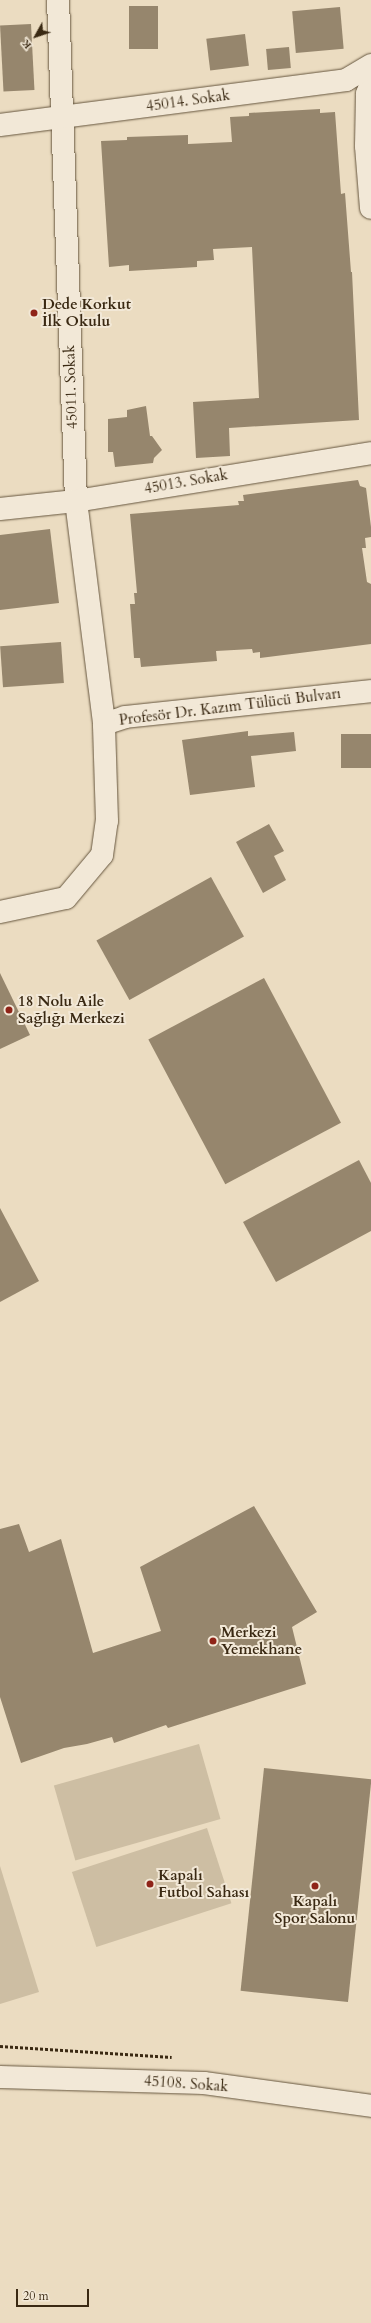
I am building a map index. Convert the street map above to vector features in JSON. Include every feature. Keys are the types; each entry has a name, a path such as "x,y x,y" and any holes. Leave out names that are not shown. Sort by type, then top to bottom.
{"street":[{"name":"45011. Sokak","path":"58,0 61,118 76,501 104,724"},
{"name":"45014. Sokak","path":"0,125 346,80 371,65"},
{"path":"371,83 367,94 366,146 371,208"},
{"name":"45013. Sokak","path":"0,509 76,501 371,453"},
{"name":"Profesör Dr. Kazım Tülücü Bulvarı","path":"0,912 66,898 102,855 107,821 104,724 125,717 371,691"},
{"name":"45108. Sokak","path":"0,2077 204,2082 371,2106"}],"shaded area":[{"name":"Kapalı Futbol Sahası","path":"199,1744 220,1819 75,1861 54,1786"},
{"name":"Kapalı Futbol Sahası","path":"207,1828 231,1903 96,1947 72,1872"},
{"path":"0,1866 39,1992 0,2004"}],"building":[{"path":"129,6 158,6 158,49 129,49"},
{"path":"340,7 344,49 296,53 292,11"},
{"path":"31,24 34,90 3,92 0,26"},
{"path":"245,34 249,66 210,71 206,39"},
{"path":"289,47 291,68 268,70 266,49"},
{"path":"320,109 320,113 335,112 341,194 345,193 352,272 359,420 229,428 230,456 196,458 193,402 259,398 252,247 213,249 214,260 197,261 197,267 129,271 129,265 109,267 101,141 127,140 127,137 188,135 188,144 232,142 230,117 249,116 249,113"},
{"path":"146,406 150,436 152,436 162,450 154,458 153,463 115,467 113,452 108,452 108,419 127,417 127,410"},
{"path":"358,480 360,486 366,488 371,527 371,537 365,538 366,548 362,548 367,582 371,584 371,644 260,658 260,652 253,653 252,649 216,651 217,661 141,667 140,658 134,658 130,604 135,604 134,593 137,593 130,514 239,505 238,501 244,501 243,495"},
{"path":"50,529 59,603 0,610 0,535"},
{"path":"61,642 64,683 3,687 0,646"},
{"path":"248,731 248,736 294,732 296,751 251,756 255,787 190,795 182,740"},
{"path":"341,734 371,734 371,768 341,768"},
{"path":"269,824 284,851 274,856 286,880 263,893 236,842"},
{"path":"211,877 244,936 129,1000 96,941"},
{"name":"18 Nolu Aile Sağlığı Merkezi","path":"0,973 30,1035 0,1049"},
{"path":"264,978 341,1123 225,1184 148,1040"},
{"path":"359,1160 371,1183 371,1231 276,1282 243,1222"},
{"path":"0,1208 39,1281 0,1302"},
{"name":"Merkezi Yemekhane","path":"254,1506 317,1612 292,1627 306,1684 168,1728 166,1725 114,1743 112,1737 87,1744 64,1748 21,1763 0,1697 0,1529 19,1524 29,1552 61,1539 93,1653 161,1631 140,1567"},
{"name":"Kapalı Spor Salonu","path":"264,1768 371,1779 348,2002 241,1991"}],"place":[{"name":"Dede Korkut İlk Okulu","path":"34,313"},
{"name":"18 Nolu Aile Sağlığı Merkezi","path":"9,1010"},
{"name":"Merkezi Yemekhane","path":"213,1641"},
{"name":"Kapalı Futbol Sahası","path":"150,1884"},
{"name":"Kapalı Spor Salonu","path":"315,1886"}]}
